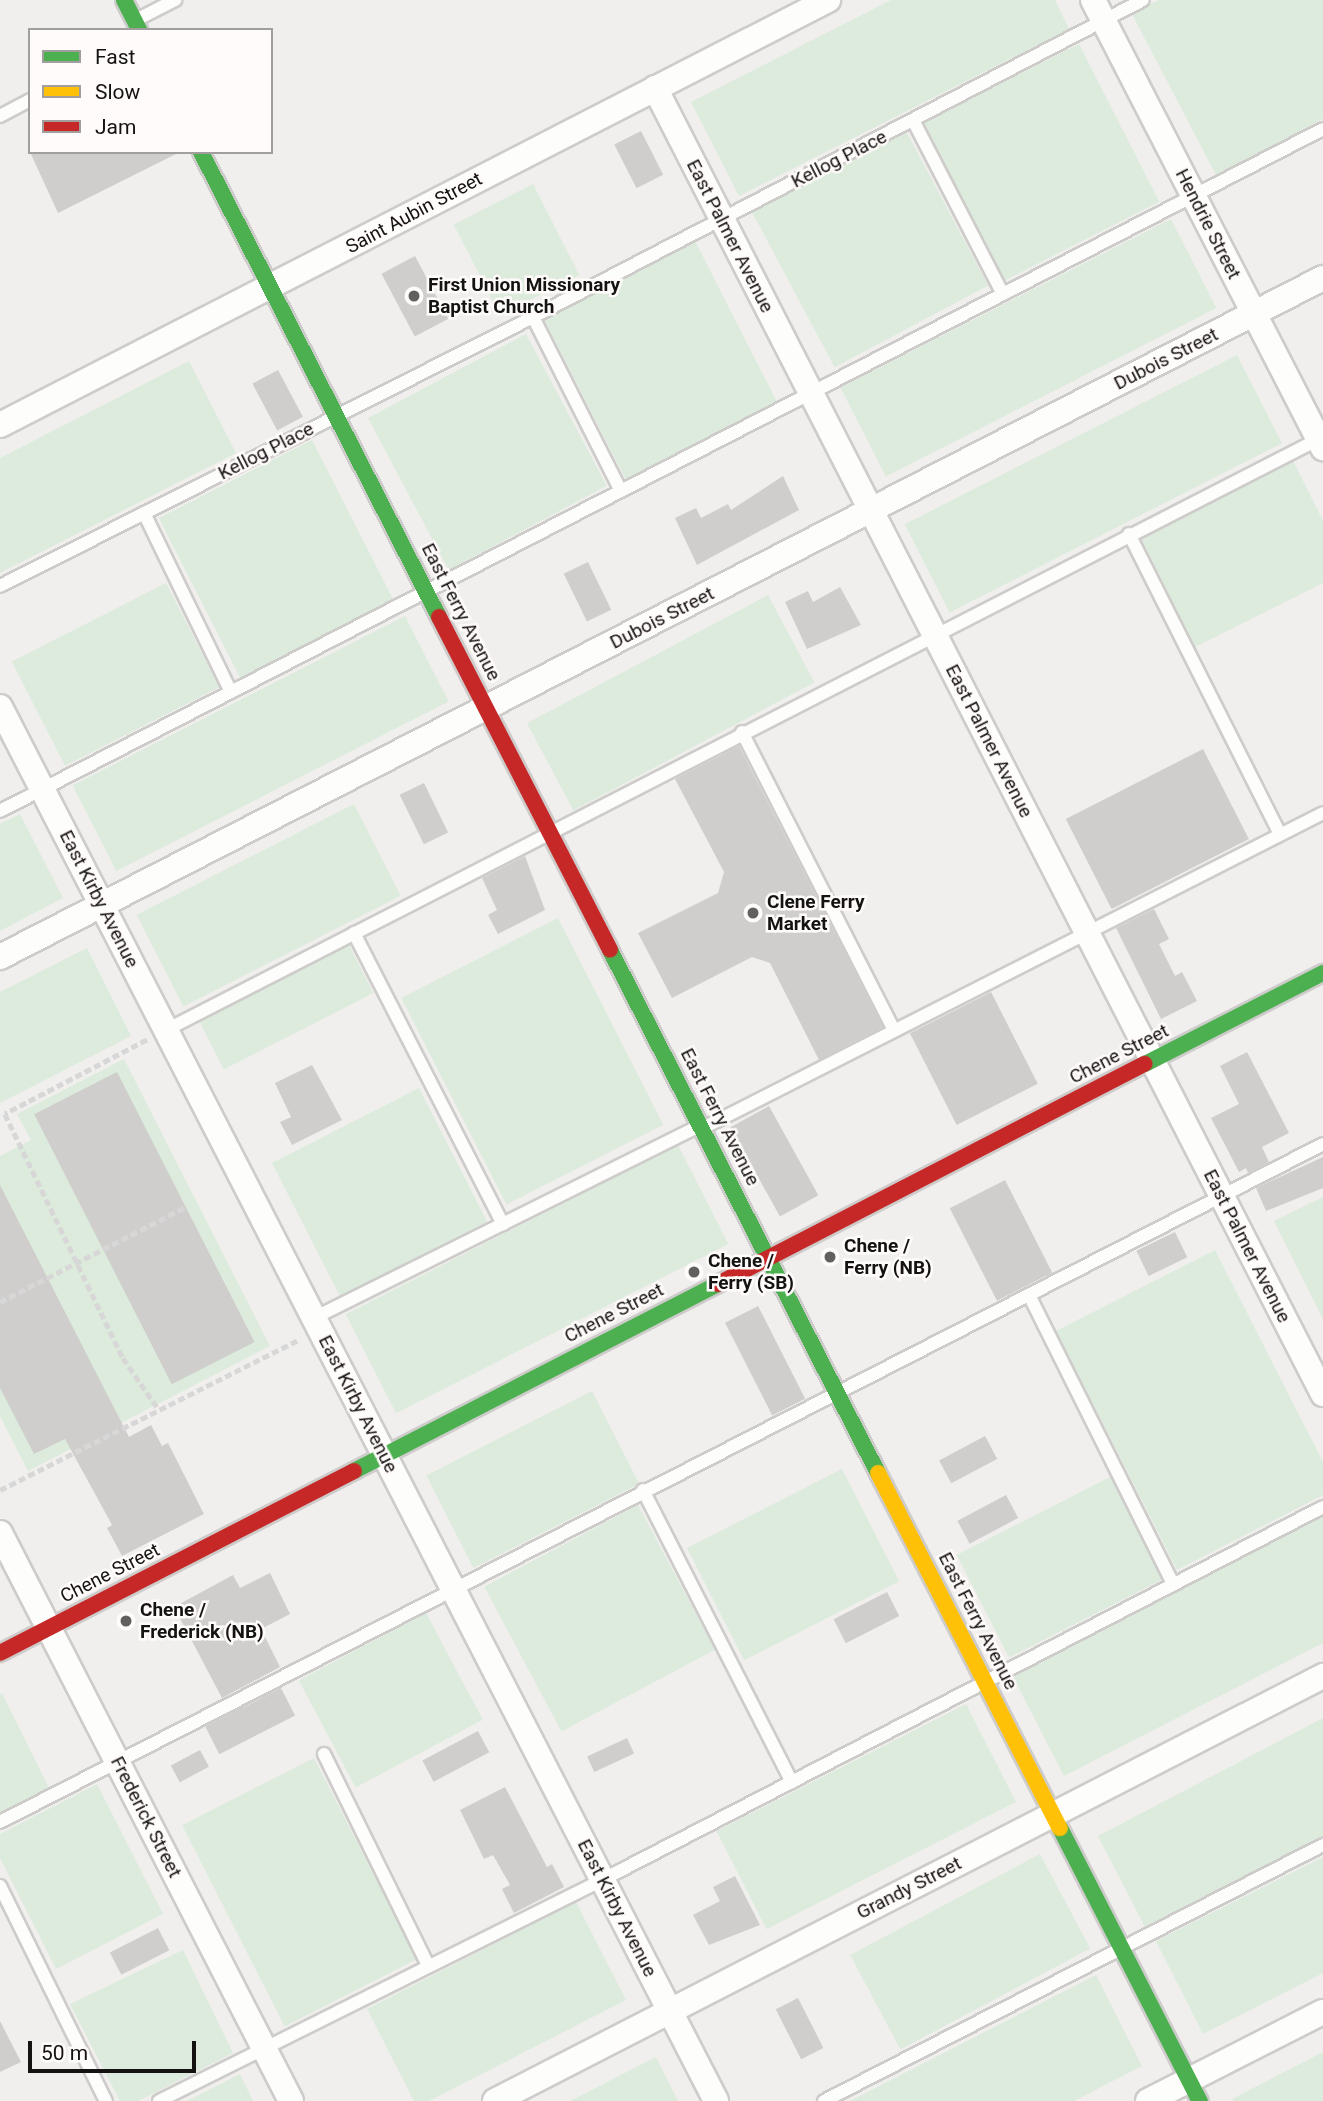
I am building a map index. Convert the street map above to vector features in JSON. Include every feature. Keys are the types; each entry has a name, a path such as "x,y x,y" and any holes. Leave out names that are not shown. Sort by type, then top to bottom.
{"street":[{"path":"124,0 136,25"},
{"name":"Saint Aubin Street","path":"0,425 271,289 828,0"},
{"name":"Hendrie Street","path":"1098,10 1322,441"},
{"name":"East Palmer Avenue","path":"655,88 1323,1394"},
{"name":"East Ferry Avenue","path":"202,154 1195,2091"},
{"name":"Dubois Street","path":"0,957 1323,278"},
{"name":"East Kirby Avenue","path":"0,707 716,2101"},
{"name":"Chene Street","path":"0,1653 1323,973"},
{"name":"Frederick Street","path":"0,1533 291,2101"},
{"name":"Grandy Street","path":"495,2101 1323,1676"},
{"path":"1148,2101 1195,2091 1323,2012"}],"lane":[{"path":"136,25 175,0"},
{"name":"Kellog Place","path":"0,586 534,317 913,120 1098,10 1143,0"},
{"path":"0,116 28,101"},
{"path":"913,120 1003,294"},
{"path":"0,811 1323,129"},
{"path":"534,317 621,491"},
{"path":"166,1030 933,633 1322,441"},
{"path":"144,513 231,692"},
{"path":"1129,534 1280,834"},
{"path":"742,732 894,1030"},
{"path":"317,1324 503,1224 1323,813"},
{"path":"354,933 503,1224"},
{"path":"0,1822 643,1490 838,1394 1323,1144"},
{"path":"1029,1296 1174,1584"},
{"path":"643,1490 792,1782"},
{"path":"159,2101 263,2046 602,1880 1323,1507"},
{"path":"324,1754 428,1965"},
{"path":"824,2101 1323,1845"},
{"path":"0,1886 106,2101"}],"path":[{"path":"159,1410 123,1358 5,1114 166,1030"},
{"path":"0,1302 186,1207"},
{"path":"0,1490 159,1410 317,1324"}],"green space":[{"path":"891,0 1055,0 1069,29 739,196 691,102"},
{"path":"1159,0 1323,0 1323,119 1216,175 1132,14"},
{"path":"1079,44 1159,202 1004,281 924,123"},
{"path":"906,131 988,286 835,367 752,213"},
{"path":"533,184 579,275 500,315 454,224"},
{"path":"1171,219 1216,308 886,477 840,387"},
{"path":"695,241 777,402 626,479 544,318"},
{"path":"526,334 607,486 449,570 368,418"},
{"path":"1237,355 1282,443 950,613 905,524"},
{"path":"189,361 236,453 0,573 0,458"},
{"path":"312,440 393,599 240,678 159,518"},
{"path":"1292,459 1323,521 1323,583 1195,647 1140,536"},
{"path":"166,583 219,687 65,766 12,662"},
{"path":"768,595 814,682 573,811 527,723"},
{"path":"405,616 449,702 116,871 73,785"},
{"path":"354,804 401,896 183,1007 137,915"},
{"path":"20,814 63,898 0,931 0,824"},
{"path":"558,918 663,1125 507,1205 401,998"},
{"path":"349,945 374,993 224,1069 199,1021"},
{"path":"87,948 131,1036 0,1103 0,992"},
{"path":"124,1059 270,1346 28,1471 0,1416 0,1156 31,1140 17,1114"},
{"path":"419,1088 487,1222 340,1297 272,1163"},
{"path":"678,1145 728,1244 396,1413 346,1314"},
{"path":"1323,1197 1323,1319 1274,1221"},
{"path":"1215,1250 1323,1462 1323,1495 1177,1570 1056,1331"},
{"path":"592,1391 639,1484 473,1568 426,1475"},
{"path":"842,1469 899,1581 744,1660 687,1548"},
{"path":"1110,1477 1162,1579 1009,1658 957,1555"},
{"path":"638,1505 715,1650 561,1731 484,1587"},
{"path":"1323,1516 1323,1643 1064,1776 1013,1677"},
{"path":"426,1613 483,1720 356,1787 299,1681"},
{"path":"2,1693 49,1788 0,1813 0,1695"},
{"path":"966,1704 1016,1802 766,1929 717,1831"},
{"path":"1323,1718 1323,1837 1146,1929 1098,1836"},
{"path":"314,1758 417,1959 285,2027 182,1825"},
{"path":"97,1784 163,1914 56,1969 0,1858 0,1834"},
{"path":"1040,1854 1090,1948 900,2049 850,1955"},
{"path":"1323,1857 1323,1973 1203,2034 1156,1941"},
{"path":"576,1902 626,2000 429,2101 414,2101 367,2009"},
{"path":"183,1950 233,2053 138,2101 120,2101 70,2004"},
{"path":"1096,1975 1142,2066 1074,2101 850,2101"},
{"path":"1323,2052 1323,2101 1232,2099"},
{"path":"656,2057 678,2101 570,2101"},
{"path":"240,2074 253,2101 187,2101"}],"building":[{"path":"641,131 663,175 637,188 614,145"},
{"path":"31,154 176,154 58,213"},
{"name":"First Union Missionary Baptist Church","path":"415,256 448,319 415,337 381,274"},
{"path":"278,370 303,417 277,430 252,384"},
{"path":"783,476 799,510 697,565 675,518 696,508 701,518 728,504 731,510"},
{"path":"588,562 611,610 587,621 564,574"},
{"path":"840,587 861,625 807,649 785,602 808,591 813,602"},
{"name":"Clene Ferry Market","path":"739,746 883,1027 819,1060 770,963 752,957 672,998 638,933 718,893 724,872 675,779"},
{"path":"1203,749 1249,839 1112,909 1066,819"},
{"path":"424,783 448,832 424,844 400,795"},
{"path":"525,856 545,910 498,934 488,915 497,910 482,878"},
{"path":"1154,909 1169,939 1159,944 1175,976 1182,972 1197,1001 1161,1019 1116,928"},
{"path":"991,992 1038,1084 957,1125 910,1033"},
{"path":"1247,1052 1289,1133 1262,1147 1269,1162 1248,1173 1246,1168 1239,1172 1211,1118 1239,1104 1220,1066"},
{"path":"312,1065 342,1120 292,1145 280,1122 291,1117 275,1083"},
{"path":"117,1072 255,1342 172,1384 34,1114"},
{"path":"769,1106 818,1195 780,1217 731,1127"},
{"path":"1323,1157 1323,1188 1266,1211 1256,1188"},
{"path":"1005,1180 1052,1273 997,1301 950,1208"},
{"path":"0,1185 129,1437 151,1425 162,1446 168,1443 204,1514 122,1556 107,1528 112,1525 65,1439 34,1454 0,1388"},
{"path":"1175,1232 1187,1257 1149,1276 1136,1251"},
{"path":"758,1306 805,1399 772,1415 725,1323"},
{"path":"985,1436 997,1459 951,1483 939,1460"},
{"path":"1006,1495 1018,1518 970,1544 957,1521"},
{"path":"270,1573 290,1614 261,1629 280,1667 222,1698 174,1607 233,1575 240,1588"},
{"path":"887,1592 899,1616 846,1643 834,1619"},
{"path":"281,1688 295,1716 219,1754 205,1727"},
{"path":"478,1731 489,1752 434,1782 422,1761"},
{"path":"627,1738 634,1753 594,1772 587,1757"},
{"path":"200,1750 209,1767 180,1782 171,1765"},
{"path":"505,1787 547,1867 552,1864 564,1887 514,1913 502,1889 510,1885 493,1855 484,1859 460,1810"},
{"path":"735,1876 760,1925 709,1945 693,1915 720,1901 713,1887"},
{"path":"158,1928 169,1950 121,1975 110,1953"},
{"path":"798,1998 823,2048 801,2059 776,2009"},
{"path":"0,2021 21,2062 0,2072"}],"traffic: fast":[{"path":"124,0 138,28"},
{"path":"202,154 439,617"},
{"path":"610,950 878,1473"},
{"path":"1145,1064 1323,973"},
{"path":"354,1471 718,1284"},
{"path":"1060,1828 1200,2101"}],"traffic: slow":[{"path":"878,1473 1060,1828"}],"traffic: jam":[{"path":"439,617 610,950"},
{"path":"718,1284 1145,1064"},
{"path":"0,1653 354,1471"}],"place":[{"name":"First Union Missionary Baptist Church","path":"414,296"},
{"name":"Clene Ferry Market","path":"753,913"},
{"name":"Chene / Ferry (NB)","path":"830,1257"},
{"name":"Chene / Ferry (SB)","path":"694,1272"},
{"name":"Chene / Frederick (NB)","path":"126,1621"}]}
